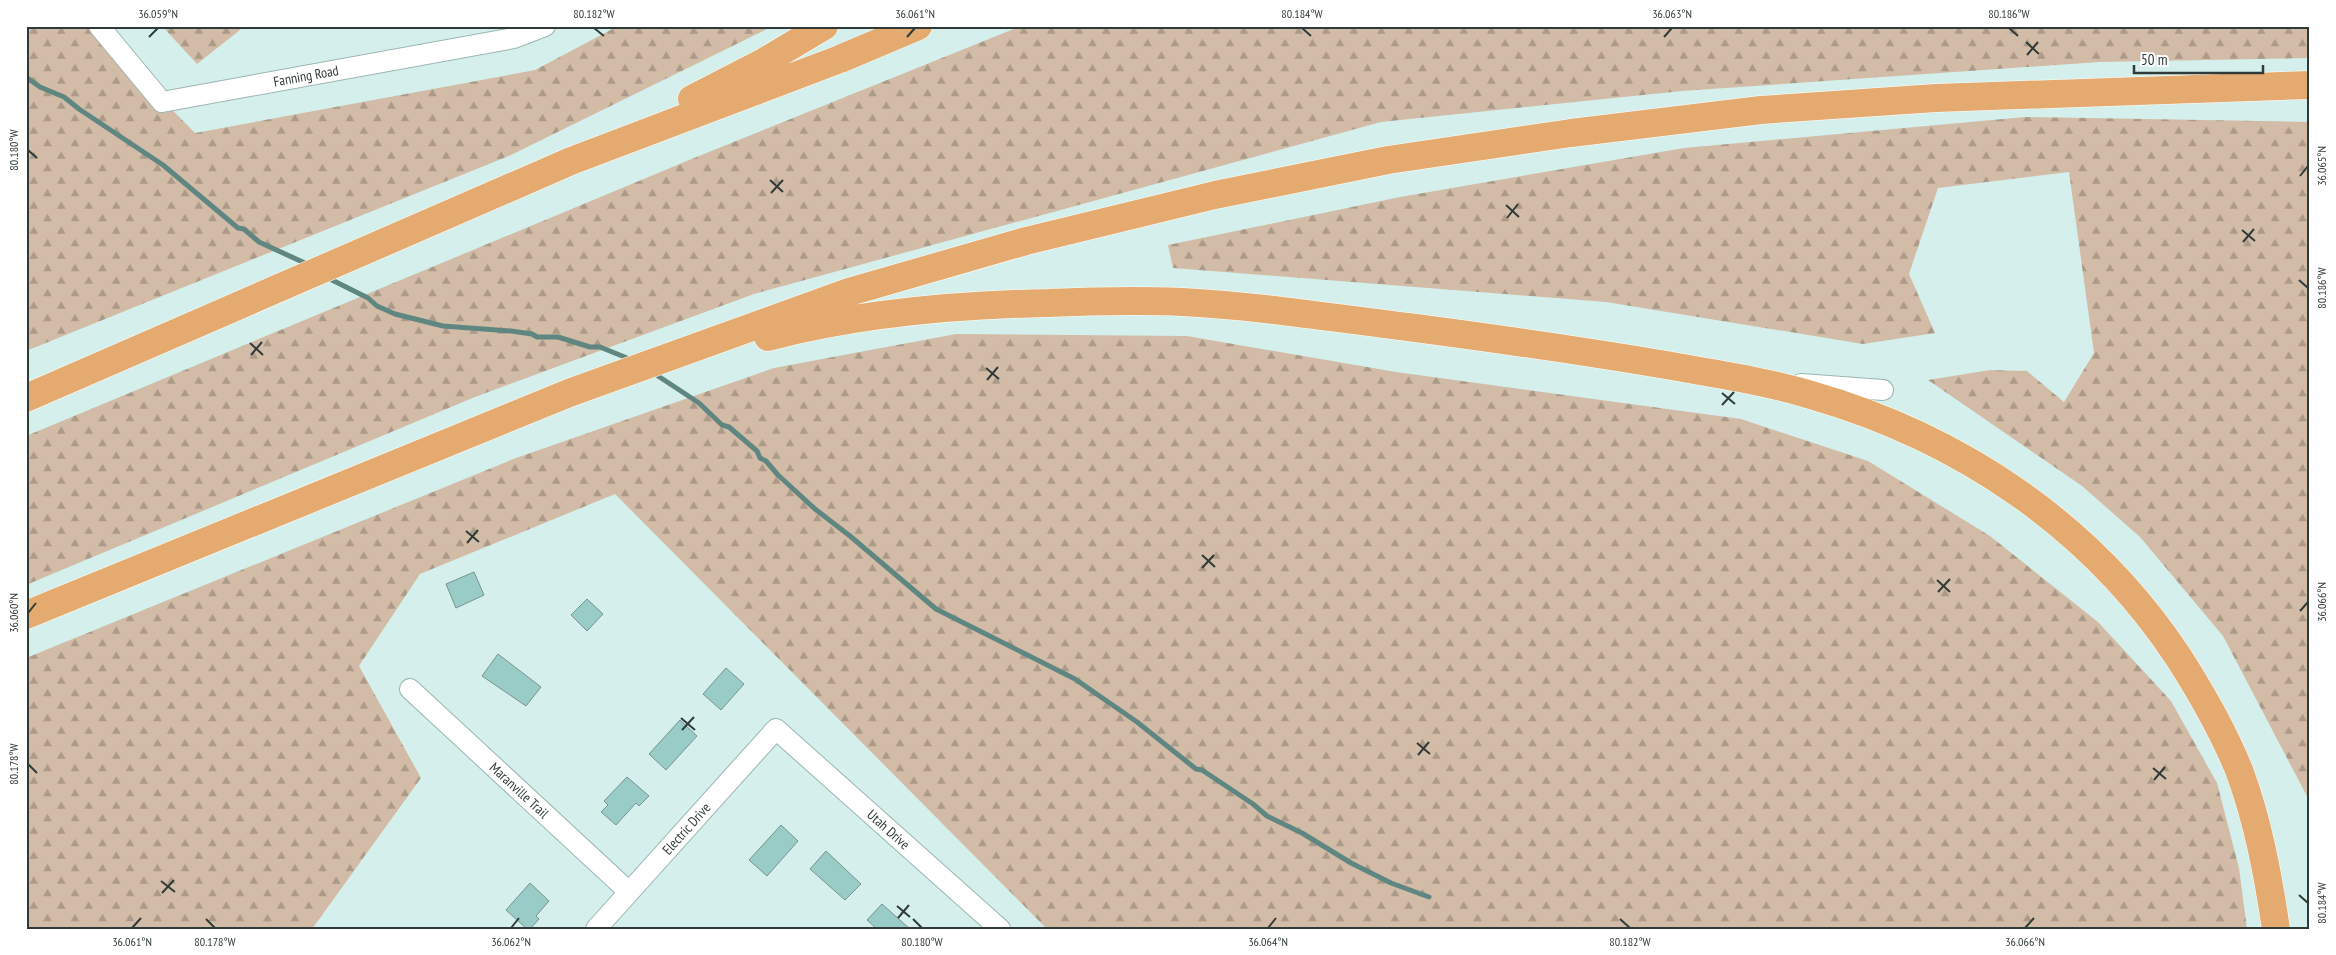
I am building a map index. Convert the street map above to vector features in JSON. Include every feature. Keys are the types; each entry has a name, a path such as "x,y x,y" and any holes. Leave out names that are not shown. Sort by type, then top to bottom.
{"highway":[{"path":"571,161 762,63 824,26"},
{"path":"26,398 571,161 840,59 918,26"},
{"path":"26,615 569,393 849,292 1026,241 1215,195 1388,160 1571,133 1762,110 1936,98 2310,85"},
{"path":"569,393 764,338 836,322 914,311 1095,301 1181,302 1261,309 1493,338 1749,380 1810,394 1913,432 1963,457 2003,481 2041,508 2078,539 2117,578 2166,639 2197,685 2219,727 2238,770 2255,822 2268,876 2276,929"}],"street":[{"name":"Fanning Road","path":"99,26 162,102 514,38 545,26"},
{"path":"1749,380 1883,390"},
{"name":"Maranville Trail","path":"410,689 628,891"},
{"name":"Electric Drive","path":"596,929 628,891 776,729"},
{"name":"Utah Drive","path":"776,729 1000,929"}],"green space":[{"path":"26,26 89,26 195,133 535,70 618,26 773,26 511,155 26,351"},
{"path":"162,26 245,26 197,64"},
{"path":"1021,26 2310,26 2310,58 2099,62 1682,91 1381,122 754,294 475,397 26,585 26,436 694,158"},
{"path":"2025,117 2310,122 2310,802 2223,636 2140,537 2082,486 1928,380 1990,370 2027,371 2064,402 2094,353 2069,172 1938,188 1909,274 1935,333 1863,344 1606,302 1173,268 1168,245 1400,197 1684,148"},
{"path":"956,334 1187,336 1396,372 1741,419 1868,461 1990,536 2098,622 2171,701 2217,783 2239,868 2247,929 1047,929 615,494 420,574 359,666 421,778 312,929 26,929 26,658 516,458 774,368"}],"building":[{"path":"474,572 484,595 456,608 446,584"},
{"path":"587,599 603,614 587,631 571,615"},
{"path":"498,654 541,687 526,706 482,676"},
{"path":"726,668 744,684 721,710 703,694"},
{"path":"680,720 697,736 666,770 649,754"},
{"path":"627,777 649,796 639,806 636,803 616,825 601,812 608,805 604,801"},
{"path":"781,825 798,841 767,876 749,860"},
{"path":"826,851 861,884 845,900 810,869"},
{"path":"530,883 549,901 536,916 539,919 530,929 527,929 506,910"},
{"path":"882,904 910,929 877,929 867,920"}],"waterway":[{"path":"26,77 40,87 64,97 163,165 238,228 244,229 259,242 307,264"},
{"path":"326,277 395,314 443,326 511,331 532,334 537,337 558,337 590,347 600,347 632,360"},
{"path":"652,372 699,403 722,425 729,427 757,451 760,458 766,461 778,475 815,509 936,609 1075,679 1137,722 1196,769 1202,770 1253,804 1267,816 1302,833 1351,863 1391,883 1429,897"}]}
